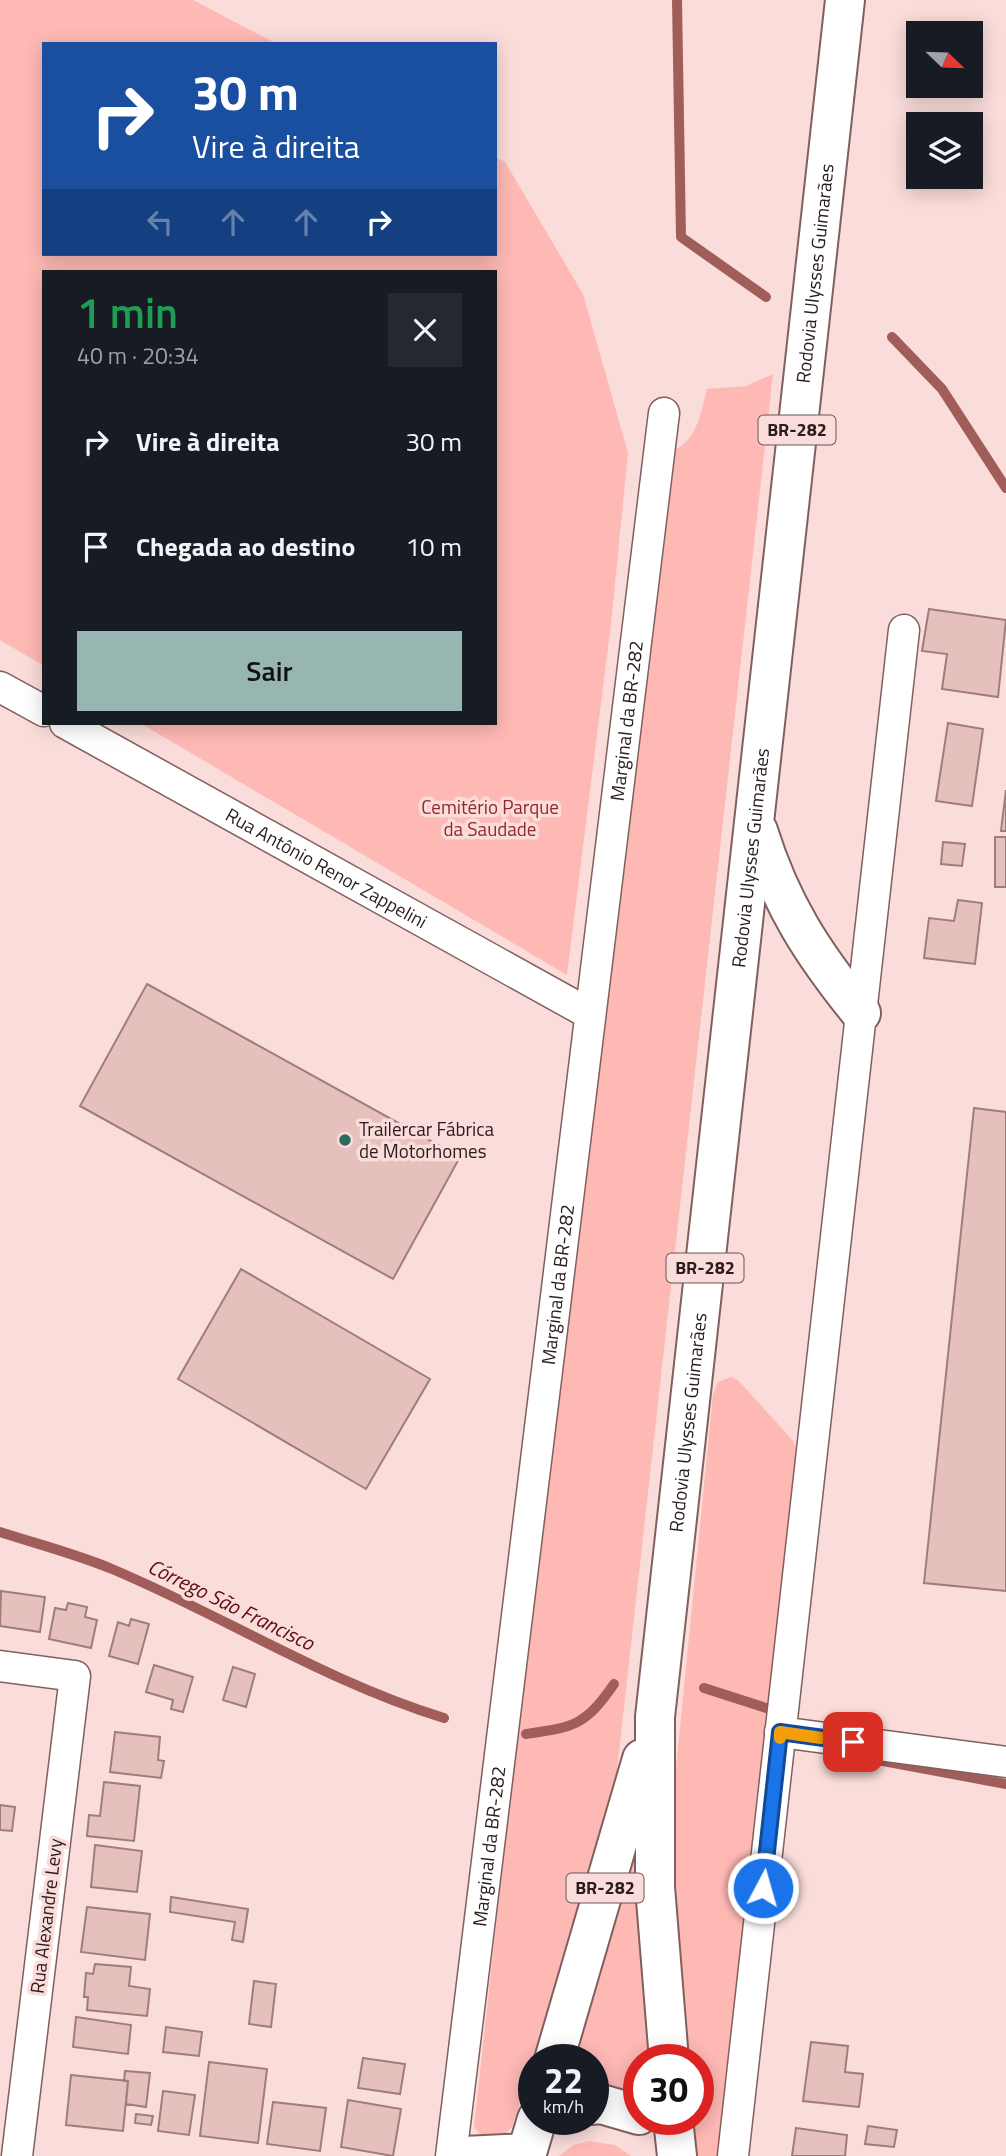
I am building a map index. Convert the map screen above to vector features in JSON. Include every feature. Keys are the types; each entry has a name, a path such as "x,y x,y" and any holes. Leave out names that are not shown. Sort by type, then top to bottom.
{"main road":[{"name":"Rodovia Ulysses Guimarães","path":"667,2044 655,1887 655,1717 845,0"},
{"path":"754,819 772,876 793,919 818,961 861,1013"},
{"name":"Rodovia Ulysses Guimarães","path":"559,2044 655,1717"},
{"path":"464,2156 531,2135"}],"street":[{"name":"Marginal da BR-282","path":"451,2156 588,1013 664,413"},
{"path":"733,2156 904,630"},
{"path":"0,687 42,710"},
{"name":"Rua Antônio Renor Zappelini","path":"69,725 588,1013"},
{"name":"Rua Alexandre Levy","path":"0,1666 75,1676 17,2156"},
{"path":"780,1732 1006,1762"}],"green space":[{"name":"Cemitério Parque da Saudade","path":"0,0 193,0 273,42 42,42 42,256 497,256 497,158 505,162 583,294 628,453 611,624 567,975 143,725 497,725 497,270 42,270 42,665 0,640"},
{"path":"773,374 615,1788 537,2044 518,2044 518,2107 512,2127 501,2138 485,2139 474,2127 519,1717 673,451 693,433 707,389 746,386"},
{"path":"731,1377 738,1380 793,1441 800,1455 732,2156 694,2156 691,2135 714,2135 714,2044 682,2044 666,1869 713,1394 718,1382"},
{"path":"636,1804 653,2044 623,2044 623,2097 609,2095 609,2044 567,2044"},
{"path":"589,2141 615,2145 631,2156 559,2156 574,2145"}],"building":[{"path":"929,609 1006,620 998,697 942,689 947,654 922,651"},
{"path":"948,723 983,729 972,806 936,801"},
{"path":"1006,790 1006,831 1001,831"},
{"path":"995,837 1006,837 1006,887 995,887"},
{"path":"943,842 965,844 962,866 941,864"},
{"path":"958,900 982,903 975,964 924,958 929,918 954,921"},
{"path":"147,984 460,1157 393,1279 80,1106"},
{"path":"974,1108 1006,1112 1006,1591 924,1583"},
{"path":"241,1269 430,1379 366,1489 178,1379"},
{"path":"1,1591 45,1597 40,1632 0,1626"},
{"path":"68,1603 87,1607 85,1617 97,1620 91,1648 49,1639 55,1608 66,1610"},
{"path":"131,1619 149,1624 138,1664 109,1656 118,1622 129,1626"},
{"path":"154,1665 193,1677 183,1712 171,1709 173,1700 146,1692"},
{"path":"233,1667 255,1674 246,1707 223,1700"},
{"path":"115,1732 160,1737 158,1760 164,1761 161,1778 110,1772"},
{"path":"104,1782 140,1786 134,1841 87,1836 89,1815 100,1816"},
{"path":"0,1805 15,1807 12,1831 0,1830"},
{"path":"95,1845 142,1851 137,1892 91,1887"},
{"path":"171,1897 248,1909 243,1942 232,1940 235,1922 170,1912"},
{"path":"87,1907 150,1914 145,1960 81,1952"},
{"path":"95,1964 131,1967 129,1986 150,1989 147,2016 87,2010 88,1997 84,1997 86,1973 93,1974"},
{"path":"254,1981 276,1984 271,2027 249,2024"},
{"path":"76,2017 131,2025 128,2054 73,2047"},
{"path":"166,2027 202,2032 199,2056 163,2052"},
{"path":"811,2042 848,2046 845,2072 863,2074 859,2107 803,2101"},
{"path":"363,2058 405,2064 400,2094 358,2088"},
{"path":"209,2062 267,2069 258,2143 200,2136"},
{"path":"125,2071 150,2073 146,2107 126,2104 128,2081 124,2081"},
{"path":"71,2075 128,2081 123,2131 66,2125"},
{"path":"163,2091 195,2095 189,2135 158,2131"},
{"path":"348,2100 401,2109 393,2156 341,2147"},
{"path":"273,2102 326,2108 320,2151 267,2144"},
{"path":"136,2114 153,2116 151,2125 135,2123"},
{"path":"868,2126 897,2130 894,2147 865,2144"},
{"path":"796,2128 847,2135 845,2156 792,2156"}],"waterway":[{"path":"677,0 681,237 766,297"},
{"path":"892,337 942,389 1006,488"},
{"name":"Córrego São Francisco","path":"0,1532 112,1569 359,1686 444,1718"},
{"name":"Córrego São Francisco","path":"526,1734 577,1722 595,1709 614,1684"},
{"name":"Córrego São Francisco","path":"704,1688 766,1708"},
{"name":"Córrego São Francisco","path":"867,1758 1006,1784"}],"slow traffic":[{"path":"780,1738 780,1732 821,1738"}],"place":[{"name":"Trailercar Fábrica de Motorhomes","path":"345,1140"}],"route":[{"path":"763,1888 780,1732 853,1742"}]}
